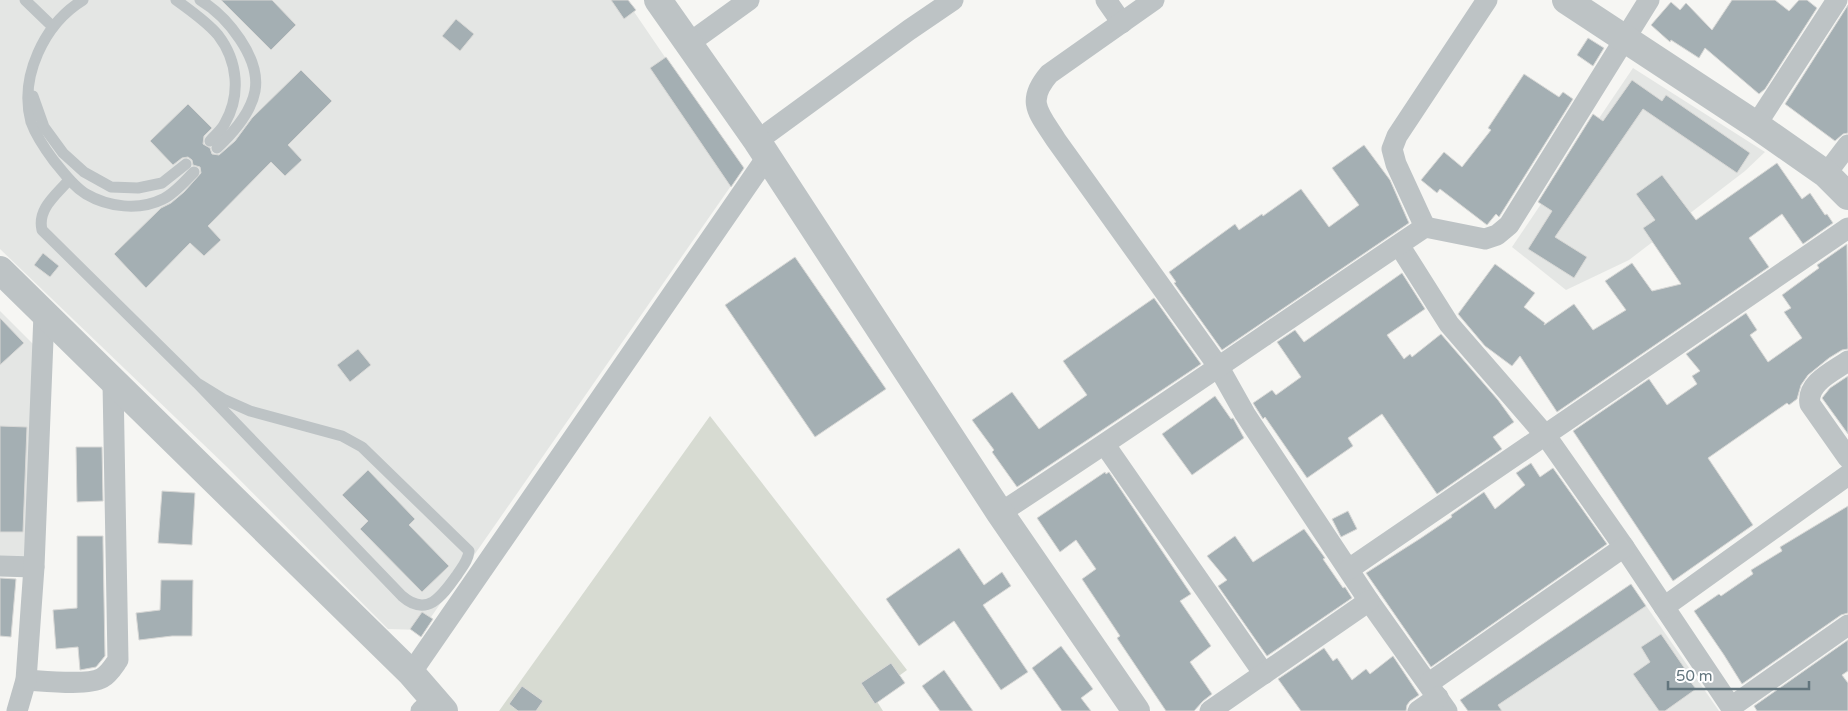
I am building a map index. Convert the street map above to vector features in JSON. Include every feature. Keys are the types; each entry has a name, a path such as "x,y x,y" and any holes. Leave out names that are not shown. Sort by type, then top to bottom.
{"street":[{"path":"658,0 762,149 1000,513 1136,711"},
{"path":"688,44 748,0"},
{"path":"411,673 762,149 909,30 953,0"},
{"path":"1106,0 1122,23"},
{"path":"1154,0 1049,74 1039,85 1035,99 1038,111 1056,140 1218,366 1245,414 1350,569 1369,601 1438,697"},
{"path":"1425,227 1396,164 1392,148 1396,136 1487,0"},
{"path":"1566,0 1624,40 1756,125 1826,174 1848,196"},
{"path":"1000,513 1106,445 1218,366 1425,227 1485,239 1497,235 1509,225 1649,0"},
{"path":"1756,125 1837,0"},
{"path":"1826,174 1848,145"},
{"path":"1350,569 1848,228"},
{"path":"1399,244 1449,324 1546,436 1624,547 1732,709 1848,625"},
{"path":"0,270 113,383 411,673 433,707"},
{"path":"17,711 26,680 34,567 44,314"},
{"path":"1848,361 1816,384 1809,398 1810,404 1848,458"},
{"path":"26,680 90,682 102,678 110,672 118,660 113,383"},
{"path":"1106,445 1264,674"},
{"path":"1664,607 1848,475"},
{"path":"1418,711 1438,697 1624,547"},
{"path":"0,566 34,567"},
{"path":"1210,711 1369,601"}],"lane":[{"path":"25,0 53,27"},
{"path":"176,0 217,35 228,52 236,75 234,101 225,124 214,144 245,116 255,91 254,68 241,41 223,18 200,0"},
{"path":"28,83 44,127 63,153 84,172 111,187 138,188 162,183 190,168 164,199 142,207 112,204 86,194 69,180 44,148 32,122 28,102 28,83 36,57 53,27 75,2"},
{"path":"69,180 43,210 40,221 42,230 197,383 408,602 418,606 428,605 447,589 469,558 469,551 362,447 342,436 250,411 222,399 197,383"}],"shaded area":[{"path":"0,0 626,0 742,170 422,630 388,629 227,467 0,249"},
{"path":"1633,68 1765,152 1745,171 1629,260 1566,290 1512,247"},
{"path":"0,311 37,348 28,560 0,559"},
{"path":"710,416 907,670 873,695 883,711 499,711"},
{"path":"1631,584 1719,711 1468,711 1460,700"}],"building":[{"path":"221,0 272,0 296,25 271,50"},
{"path":"611,0 628,0 636,10 624,19"},
{"path":"1732,0 1775,0 1789,11 1799,0 1807,0 1817,8 1765,89 1759,94 1705,48 1699,58 1671,40 1670,42 1651,25 1671,2 1680,10 1686,3 1712,30"},
{"path":"1848,5 1848,133 1843,134 1835,141 1785,104"},
{"path":"456,19 474,34 460,51 442,36"},
{"path":"1588,38 1604,48 1593,66 1577,55"},
{"path":"666,57 744,168 731,187 650,68"},
{"path":"301,70 332,101 288,145 302,160 285,176 271,162 208,226 221,240 204,256 190,243 146,288 114,254 161,208 171,203 184,192 201,173 200,167 193,165 192,160 188,157 182,158 173,165 150,141 188,104 212,128 204,136 203,144 210,148 212,154 219,155 235,141 252,118"},
{"path":"1524,74 1559,97 1563,92 1573,99 1499,217 1496,214 1487,225 1440,189 1437,193 1421,180 1444,152 1462,167 1491,130 1488,128"},
{"path":"1632,80 1662,101 1666,95 1750,153 1737,173 1643,109 1555,237 1587,257 1574,278 1528,249 1552,211 1538,202 1593,114 1603,121"},
{"path":"1364,145 1390,180 1409,223 1222,350 1174,283 1176,282 1169,272 1235,224 1239,230 1262,214 1263,216 1301,189 1329,227 1359,205 1332,168"},
{"path":"1777,163 1802,199 1810,193 1833,223 1803,244 1782,214 1749,238 1769,267 1557,412 1520,356 1512,366 1485,346 1458,314 1495,264 1535,293 1524,307 1545,323 1544,325 1574,304 1593,330 1626,310 1605,281 1632,263 1652,291 1681,284 1643,228 1655,220 1636,194 1662,175 1696,220"},
{"path":"1847,244 1848,349 1842,350 1829,358 1808,375 1801,385 1797,399 1789,405 1787,403 1708,458 1753,525 1673,581 1573,431 1649,379 1667,405 1697,384 1692,376 1700,371 1686,354 1746,313 1757,330 1750,335 1768,362 1802,338 1784,312 1791,308 1782,295 1819,268 1817,265"},
{"path":"43,253 59,266 50,277 34,265"},
{"path":"795,257 886,389 815,437 725,305"},
{"path":"1402,273 1425,309 1387,335 1404,359 1410,354 1412,357 1441,334 1498,400 1514,422 1493,437 1502,449 1437,494 1382,414 1348,438 1353,446 1307,478 1265,417 1263,419 1253,403 1272,390 1276,395 1301,377 1277,342 1295,330 1304,342"},
{"path":"1154,298 1201,364 1017,487 992,452 994,450 972,420 1012,392 1039,429 1087,395 1063,361"},
{"path":"0,318 24,343 0,365"},
{"path":"358,349 371,365 350,382 337,365"},
{"path":"1848,376 1848,434 1822,398 1830,388"},
{"path":"1215,396 1231,419 1233,418 1244,438 1192,475 1162,434"},
{"path":"0,426 27,427 23,532 0,532"},
{"path":"76,447 102,447 103,501 77,502"},
{"path":"1531,463 1540,477 1553,468 1607,544 1431,667 1366,573 1452,517 1451,515 1484,492 1495,509 1525,485 1516,473"},
{"path":"368,470 415,519 409,525 449,566 422,592 360,529 368,521 342,495"},
{"path":"1105,472 1106,474 1109,472 1191,594 1180,601 1211,646 1190,662 1212,694 1194,711 1166,711 1117,638 1120,636 1082,579 1096,569 1076,540 1060,552 1037,518"},
{"path":"162,491 195,493 192,545 158,543"},
{"path":"1848,506 1848,613 1841,615 1742,684 1694,611 1719,594 1721,596 1753,574 1751,570 1782,551 1780,547"},
{"path":"1348,511 1357,529 1341,537 1332,519"},
{"path":"1304,529 1325,558 1323,559 1343,588 1345,587 1352,598 1267,656 1218,586 1227,580 1207,556 1235,536 1253,562"},
{"path":"77,536 103,536 105,656 96,667 80,670 78,647 56,649 53,610 77,608"},
{"path":"959,548 984,585 1002,572 1011,586 983,605 1028,672 1001,690 954,621 919,646 886,599"},
{"path":"0,578 16,579 11,637 0,636"},
{"path":"161,580 193,580 192,636 172,636 139,640 136,613 160,610"},
{"path":"1631,584 1646,606 1498,705 1502,711 1468,711 1460,700"},
{"path":"422,612 433,619 421,637 410,629"},
{"path":"1661,634 1692,679 1690,681 1696,689 1665,711 1659,711 1633,674 1650,662 1641,647"},
{"path":"1848,640 1848,671 1842,675 1848,683 1848,711 1757,711 1754,706"},
{"path":"1061,646 1093,689 1081,698 1091,711 1062,711 1032,668"},
{"path":"1324,648 1333,661 1337,658 1352,680 1366,669 1370,674 1393,656 1419,695 1410,701 1406,711 1301,711 1278,679"},
{"path":"891,663 905,683 875,704 861,683"},
{"path":"944,670 973,711 940,711 922,686"},
{"path":"522,686 543,701 536,711 518,711 509,704"}]}
